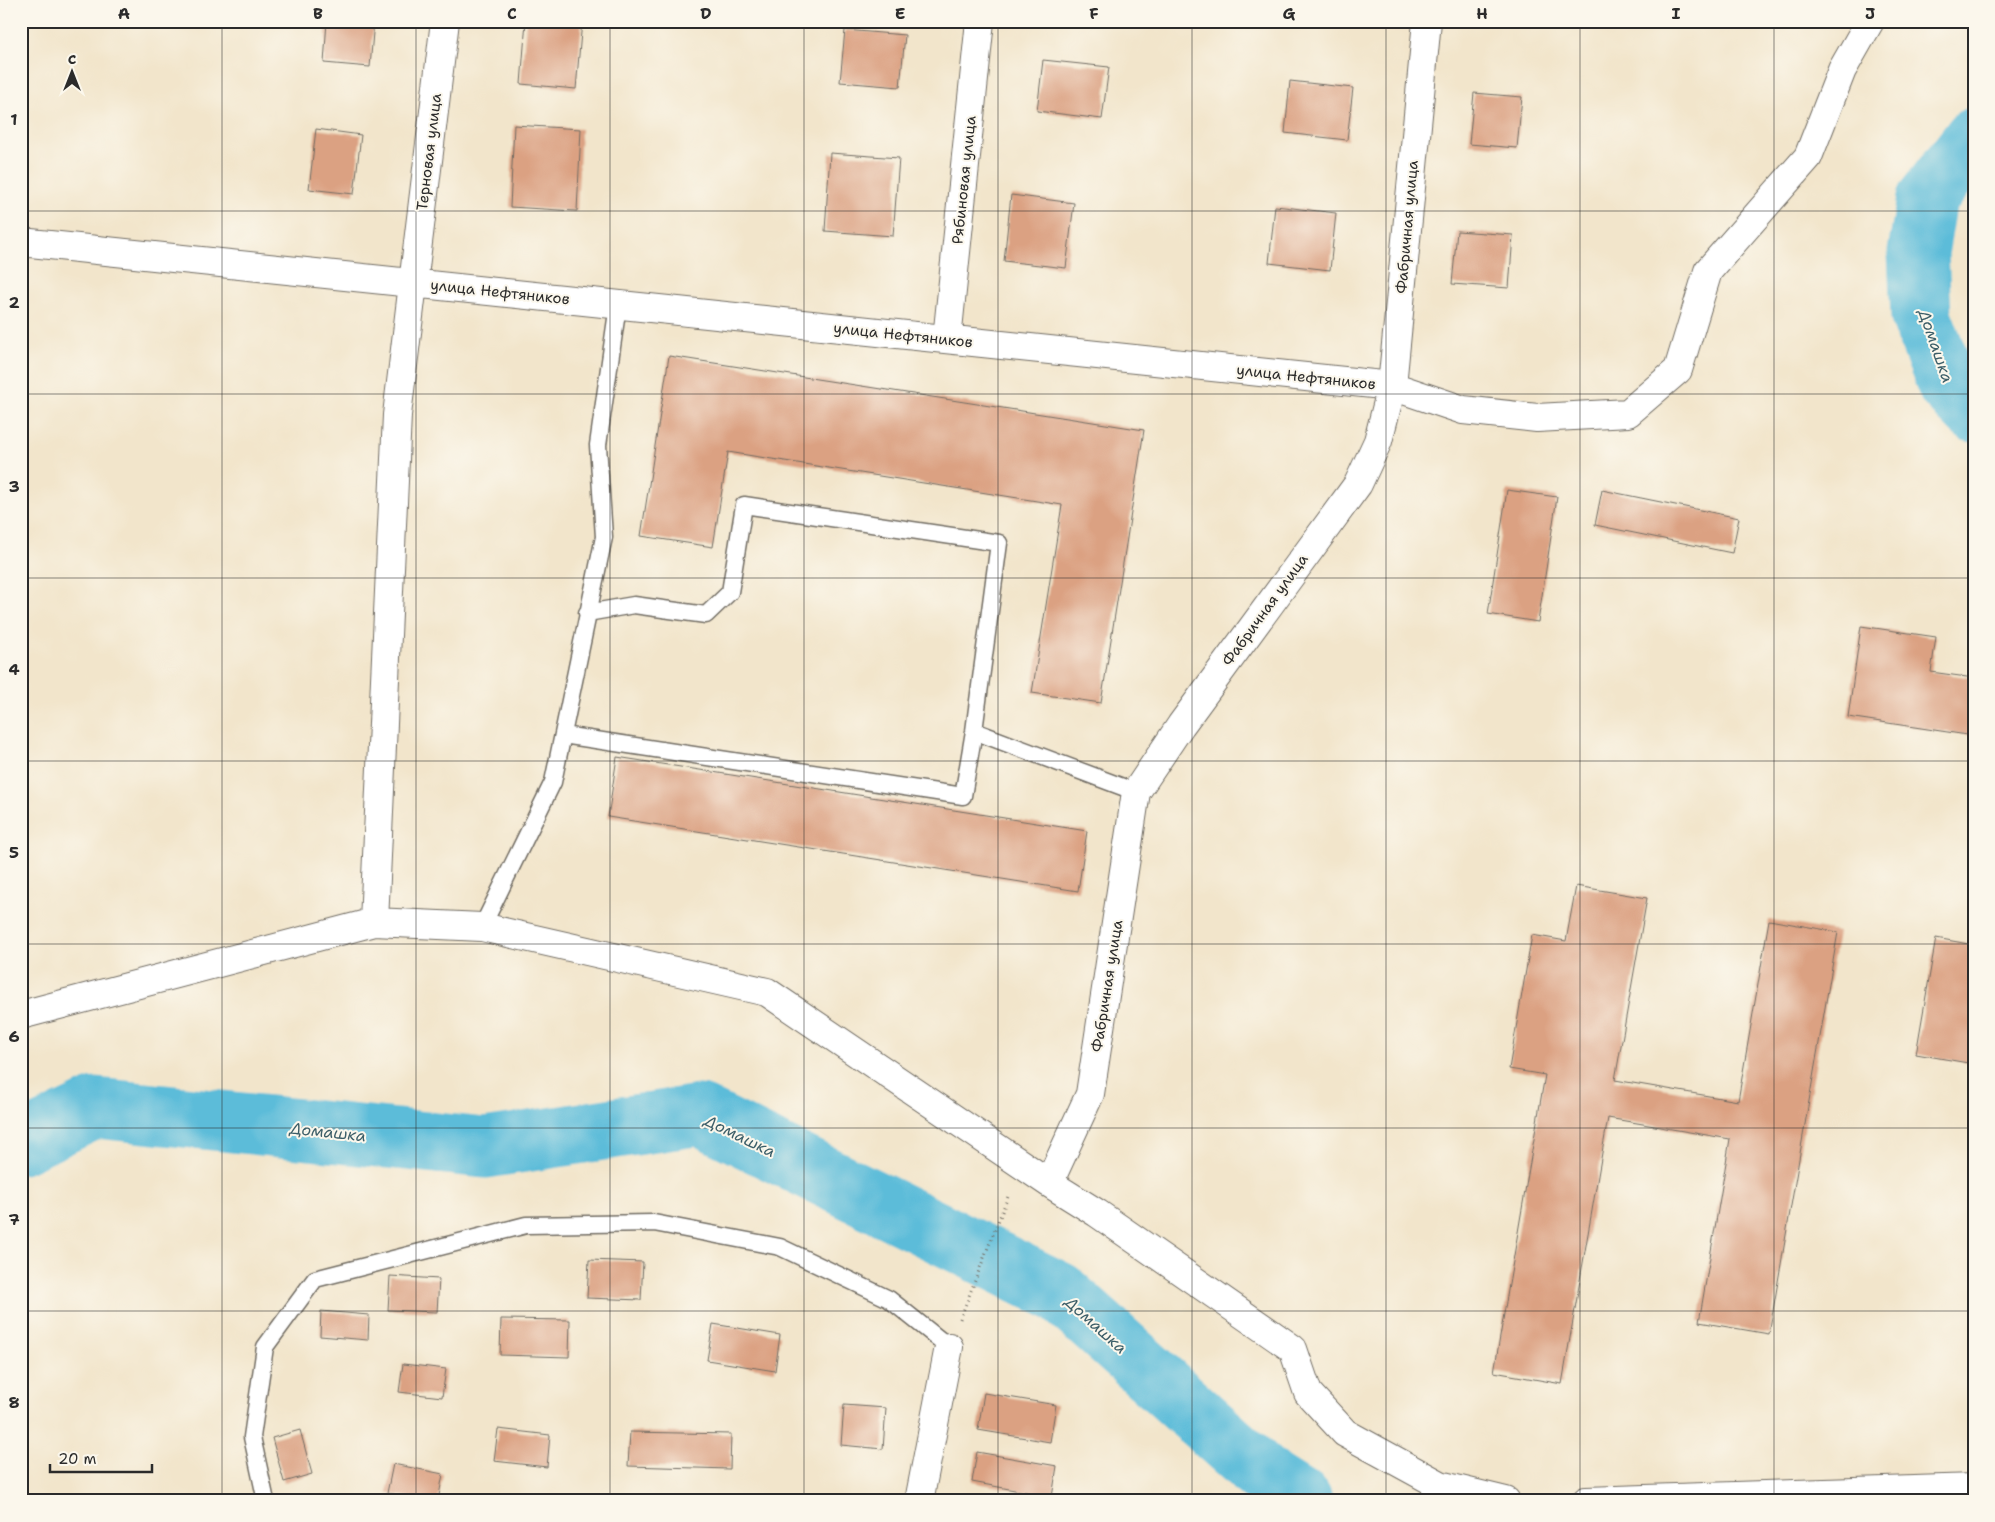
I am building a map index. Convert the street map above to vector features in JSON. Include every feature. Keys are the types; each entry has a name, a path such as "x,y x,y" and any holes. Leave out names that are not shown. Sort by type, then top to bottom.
{"street":[{"name":"Терновая улица","path":"374,922 397,416 445,21"},
{"name":"Рябиновая улица","path":"947,339 980,21"},
{"name":"Фабричная улица","path":"1049,1182 1090,1094 1136,792 1186,717 1358,484 1378,441 1392,386 1427,21"},
{"name":"улица Нефтяников","path":"21,242 1392,386 1463,410 1537,418 1628,413 1678,370 1708,271 1808,157 1842,70 1870,21"},
{"path":"21,1015 374,922 482,927 767,992 1098,1213 1293,1349 1308,1393 1345,1433 1440,1485 1506,1501"},
{"path":"919,1501 949,1347"},
{"path":"1586,1501 1974,1488"}],"lane":[{"path":"482,927 553,782 604,537 598,444 618,305"},
{"path":"562,735 963,796 974,731 999,543 744,506 730,592 706,615 634,605 587,613"},
{"path":"974,731 1136,792"},
{"path":"266,1501 252,1437 265,1347 315,1279 526,1225 654,1223 780,1247 889,1299 949,1347"}],"path":[{"path":"968,1298 1004,1205"}],"building":[{"path":"327,21 374,21 370,67 324,63"},
{"path":"526,21 582,21 576,89 521,84"},
{"path":"845,30 905,35 900,87 840,82"},
{"path":"1043,60 1109,67 1102,119 1037,111"},
{"path":"1290,81 1353,88 1347,140 1285,133"},
{"path":"1474,93 1522,97 1517,148 1469,144"},
{"path":"514,125 581,129 577,211 510,207"},
{"path":"316,129 361,135 354,194 309,189"},
{"path":"830,153 899,158 893,236 825,231"},
{"path":"1011,195 1074,203 1066,268 1004,261"},
{"path":"1275,206 1336,213 1330,270 1269,263"},
{"path":"1457,231 1513,235 1509,288 1452,284"},
{"path":"669,356 1144,430 1101,703 1032,693 1062,505 728,452 713,547 641,536"},
{"path":"1507,490 1557,497 1538,622 1488,614"},
{"path":"1602,490 1739,518 1732,553 1595,525"},
{"path":"1861,626 1936,637 1931,672 1974,678 1974,736 1848,717"},
{"path":"617,757 1087,831 1078,891 608,817"},
{"path":"1576,886 1647,898 1615,1080 1738,1101 1769,920 1838,932 1769,1334 1699,1322 1730,1139 1608,1118 1562,1384 1494,1372 1545,1075 1509,1069 1532,935 1566,941"},
{"path":"1936,938 1974,945 1974,1064 1916,1054"},
{"path":"589,1260 643,1262 641,1300 587,1298"},
{"path":"390,1276 439,1279 437,1312 388,1310"},
{"path":"321,1311 369,1315 368,1340 320,1336"},
{"path":"501,1319 570,1320 569,1357 500,1355"},
{"path":"713,1324 780,1335 775,1371 707,1360"},
{"path":"403,1364 446,1369 442,1397 399,1392"},
{"path":"984,1393 1056,1405 1050,1442 978,1430"},
{"path":"844,1405 886,1408 883,1449 841,1445"},
{"path":"498,1429 550,1435 547,1467 494,1461"},
{"path":"300,1430 312,1474 284,1482 272,1438"},
{"path":"630,1432 731,1434 730,1469 628,1466"},
{"path":"977,1452 1057,1466 1052,1497 972,1482"},
{"path":"393,1464 443,1474 438,1501 428,1501 387,1493"}],"waterway":[{"name":"Домашка","path":"1974,138 1927,199 1918,253 1921,316 1948,386 1974,412"},
{"name":"Домашка","path":"21,1144 96,1108 485,1148 700,1115 1059,1292 1270,1481 1302,1501"}]}
